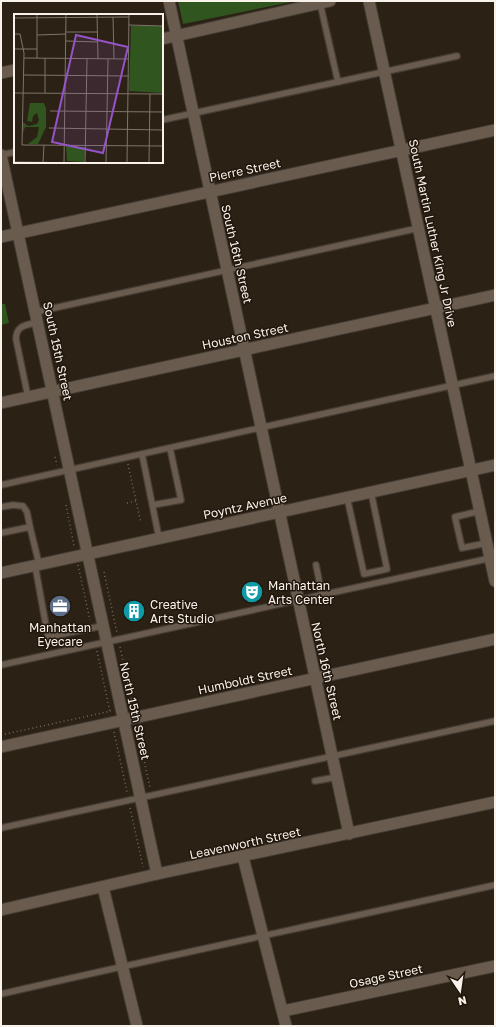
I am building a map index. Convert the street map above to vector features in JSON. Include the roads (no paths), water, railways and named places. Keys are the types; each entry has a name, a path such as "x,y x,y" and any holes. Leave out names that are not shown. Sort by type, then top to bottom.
{"street":[{"name":"South 16th Street","path":"169,1 280,513"},
{"name":"South Martin Luther King Jr Drive","path":"369,1 470,470 487,543 493,558 495,581"},
{"path":"163,39 325,2"},
{"path":"1,73 14,70"},
{"name":"Pierre Street","path":"1,237 210,190 495,130"},
{"name":"South 15th Street","path":"1,155 69,470 81,555"},
{"name":"Houston Street","path":"1,403 495,295"},
{"name":"Poyntz Avenue","path":"1,573 495,465"},
{"name":"North 16th Street","path":"280,513 314,679 333,757 349,834"},
{"name":"North 15th Street","path":"81,555 101,643 122,709 130,719 146,797 158,874"},
{"name":"Humboldt Street","path":"1,747 495,639"},
{"name":"Leavenworth Street","path":"1,910 158,874 495,802"},
{"path":"243,857 286,1026"},
{"path":"103,887 136,1026"},
{"name":"Osage Street","path":"282,1011 495,966"}],"lane":[{"path":"325,2 338,82"},
{"path":"163,120 457,56"},
{"path":"1,155 14,152"},
{"path":"28,397 16,339 16,332 37,317 227,271 418,228"},
{"path":"1,485 495,376"},
{"path":"153,506 181,500 170,448"},
{"path":"142,454 159,538"},
{"path":"347,497 364,574 387,569 370,492"},
{"path":"1,507 13,505 23,506 27,512 48,637 97,627"},
{"path":"480,511 455,517 462,548 487,543"},
{"path":"1,533 30,527"},
{"path":"1,665 493,558"},
{"path":"316,566 322,595"},
{"path":"1,828 495,721"},
{"path":"315,781 337,777"},
{"path":"1,994 122,966 495,885"}],"place":[{"name":"Manhattan Arts Center","path":"252,592"},
{"name":"Manhattan Eyecare","path":"60,606"},
{"name":"Creative Arts Studio","path":"134,611"}]}
